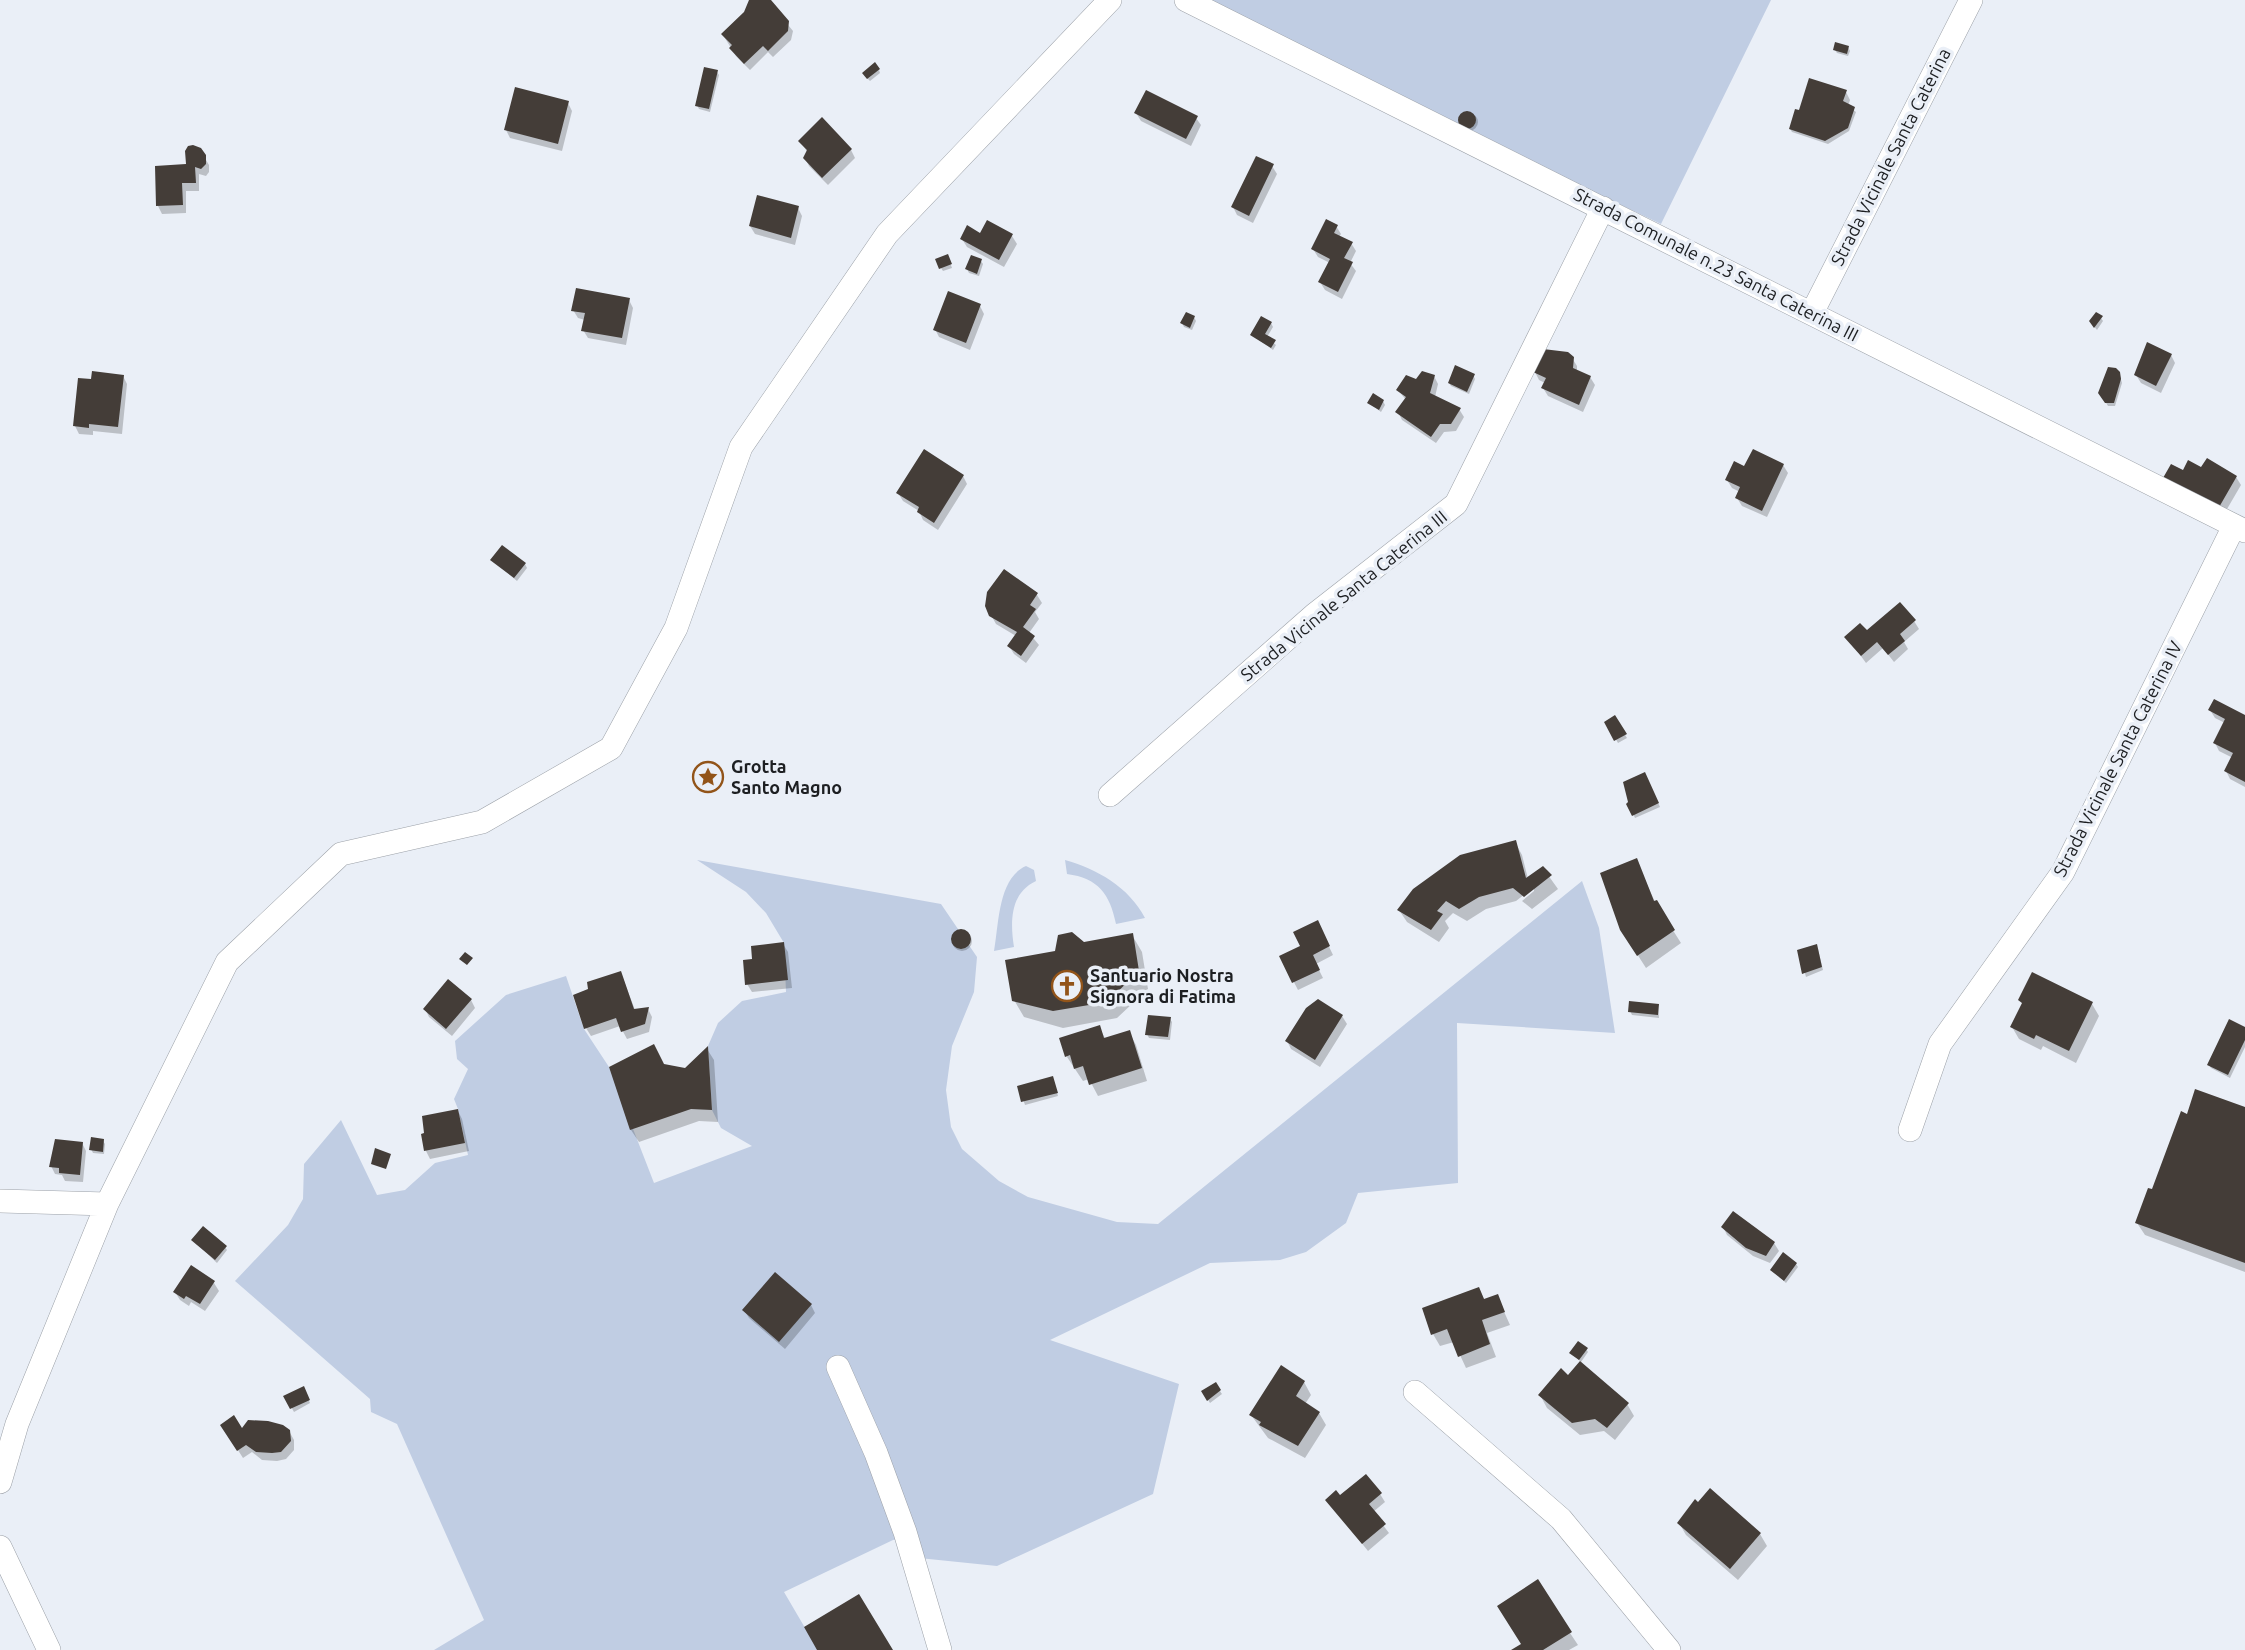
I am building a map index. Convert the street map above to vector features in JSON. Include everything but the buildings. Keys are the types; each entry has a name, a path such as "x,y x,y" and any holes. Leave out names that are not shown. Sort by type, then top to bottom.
{"street":[{"path":"0,1482 17,1424 107,1204 227,962 341,854 482,822 611,747 676,628 741,447 887,234 1110,0"},
{"name":"Strada Comunale n.23 Santa Caterina III","path":"1186,0 2239,528"},
{"name":"Strada Vicinale Santa Caterina","path":"1812,313 1971,0"},
{"name":"Strada Vicinale Santa Caterina III","path":"1110,795 1314,615 1455,504 1603,208"},
{"name":"Strada Vicinale Santa Caterina IV","path":"1910,1130 1940,1044 2063,872 2239,528"},
{"path":"0,1201 107,1204"},
{"path":"838,1367 876,1453 905,1532 940,1650"},
{"path":"1415,1392 1561,1519 1669,1650"},
{"path":"0,1547 49,1650"}],"shaded area":[{"path":"1188,0 1771,0 1661,224"},
{"path":"697,860 941,904 977,957 974,992 952,1046 946,1090 951,1127 962,1149 999,1181 1028,1197 1117,1222 1158,1224 1582,881 1599,928 1615,1033 1457,1023 1458,1183 1358,1193 1346,1223 1306,1252 1280,1260 1210,1263 1050,1340 1179,1384 1153,1494 997,1566 919,1558 911,1537 893,1540 784,1592 818,1650 434,1650 484,1620 397,1424 371,1412 370,1399 235,1281 288,1225 303,1199 304,1164 341,1120 377,1195 405,1190 435,1163 468,1155 454,1099 468,1069 457,1059 455,1041 506,995 566,976 584,1029 609,1067 654,1183 752,1146 721,1128 712,1110 708,1046 718,1023 742,1001 786,992 784,943 766,913 746,892"},
{"path":"1065,860 1089,868 1121,888 1145,918 1116,924 1110,904 1101,889 1087,879 1067,874"},
{"path":"1026,866 1034,870 1036,881 1021,893 1014,909 1014,947 994,951 1005,891 1017,872"}],"place":[{"name":"Grotta Santo Magno","path":"708,777"},
{"name":"Santuario Nostra Signora di Fatima","path":"1067,986"}]}
